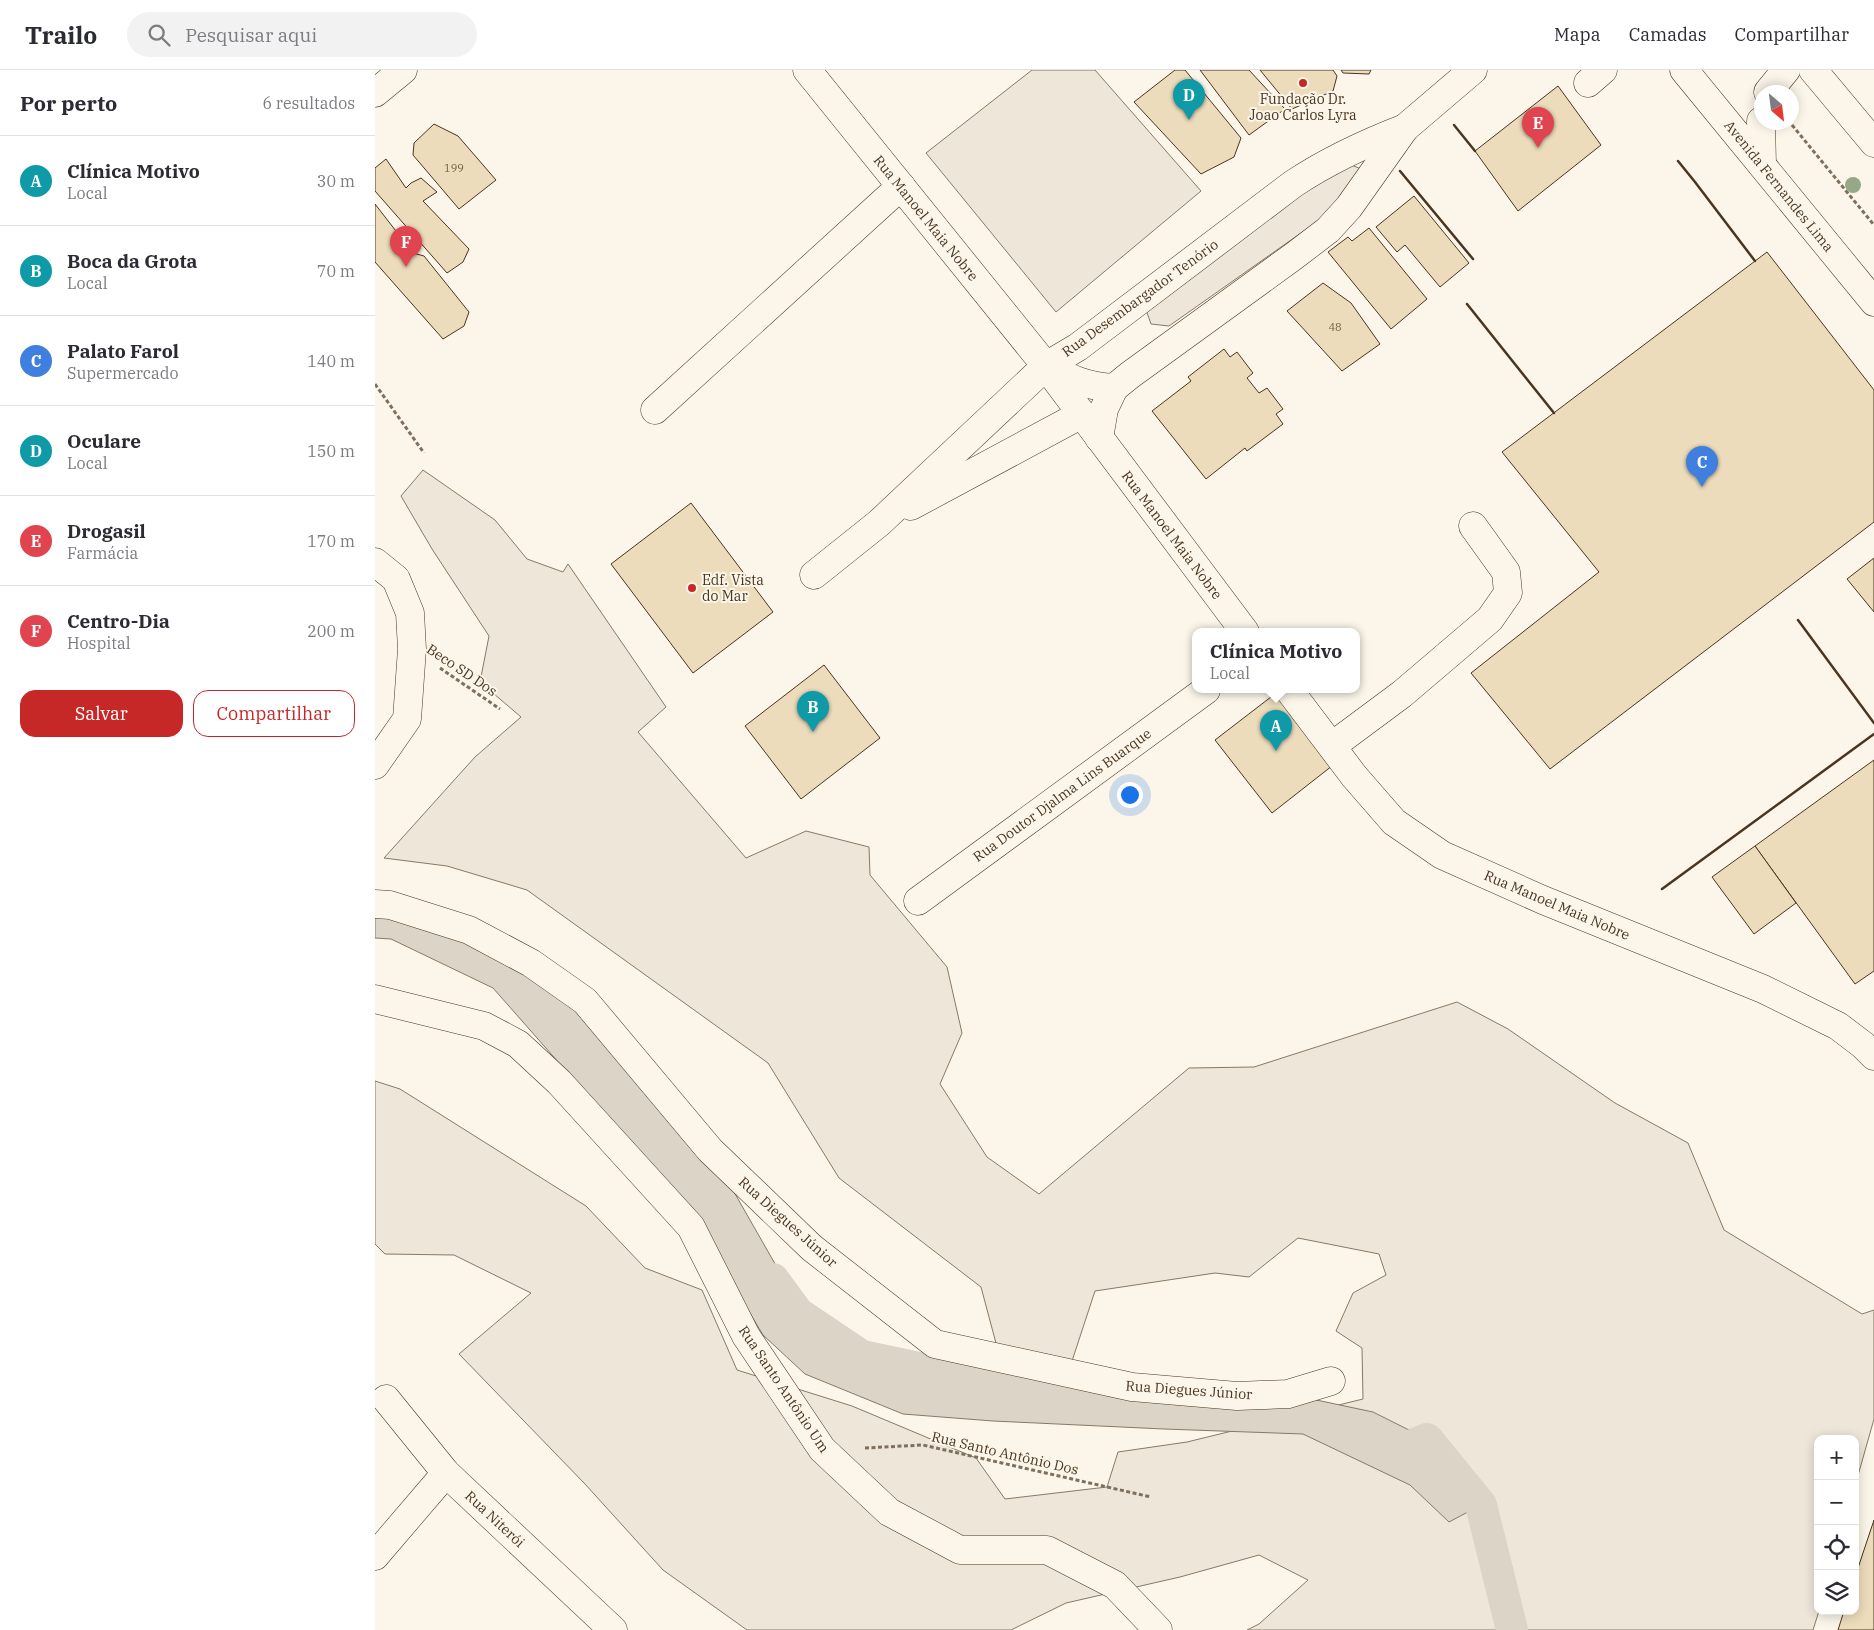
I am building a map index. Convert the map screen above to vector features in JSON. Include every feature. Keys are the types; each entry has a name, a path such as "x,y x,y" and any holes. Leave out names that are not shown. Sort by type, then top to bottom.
{"main road":[{"path":"375,93 403,70"},
{"name":"Rua Manoel Maia Nobre","path":"807,70 1046,366 1242,628"},
{"name":"Rua Desembargador Tenório","path":"1099,438 1104,409 1114,388 1129,375 1328,230 1349,207 1405,128 1473,70"},
{"name":"Avenida Fernandes Lima","path":"1684,70 1874,302"},
{"path":"1773,85 1785,70"},
{"path":"1813,70 1874,144"},
{"name":"Rua Desembargador Tenório","path":"814,575 879,524 1046,366 1078,347 1315,169 1343,154 1405,128"},
{"path":"1761,130 1762,165"},
{"path":"655,410 901,186"},
{"name":"Rua Manoel Maia Nobre","path":"1046,366 1083,383 1114,388"},
{"name":"Rua Desembargador Tenório","path":"879,524 1082,414"},
{"path":"1332,746 1402,694 1490,619 1508,593 1506,572 1473,526"},
{"path":"375,562 396,579 410,612 412,649 407,719 375,765"},
{"name":"Rua Doutor Djalma Lins Buarque","path":"918,901 1202,693"},
{"name":"Rua Manoel Maia Nobre","path":"1291,693 1354,776 1394,822 1441,855 1543,900 1763,989 1838,1026 1874,1056"},
{"name":"Rua Diegues Júnior","path":"375,904 390,905 469,930 531,963 585,1001 717,1156 812,1248 935,1344 1132,1387 1254,1396 1288,1394 1331,1382"},
{"name":"Rua Santo Antônio Um","path":"375,999 484,1026 518,1044 559,1082 691,1227 746,1336 822,1450 889,1512 960,1550 1047,1550 1115,1585 1158,1630"},
{"name":"Rua Niterói","path":"386,1399 446,1473 613,1630"},
{"path":"375,1556 446,1473"}],"path":[{"path":"1797,130 1874,225"},
{"path":"375,384 424,453"},
{"name":"Beco SD Dos","path":"412,649 500,709"},
{"name":"Rua Santo Antônio Dos","path":"822,1450 923,1445 1151,1498"}],"shaded area":[{"path":"1032,70 1095,70 1201,191 1056,312 926,153"},
{"path":"1347,163 1361,169 1335,209 1169,326 1151,324 1145,307 1225,246"},
{"path":"423,470 495,520 527,559 563,572 568,564 666,707 638,732 746,858 806,831 869,847 870,875 947,967 962,1033 940,1084 987,1157 1039,1194 1189,1068 1254,1067 1457,1002 1508,1029 1615,1103 1688,1143 1724,1230 1862,1314 1874,1310 1874,1419 1859,1472 1859,1435 1814,1435 1814,1615 1818,1615 1813,1630 1247,1630 1259,1624 1308,1580 1259,1555 1180,1577 1066,1603 1011,1630 747,1630 663,1570 585,1484 459,1354 531,1293 454,1255 385,1254 375,1244 375,1081 400,1089 586,1206 645,1268 702,1290 737,1370 852,1406 976,1458 1005,1499 1107,1487 1118,1452 1187,1442 1363,1399 1362,1348 1336,1331 1353,1293 1386,1275 1379,1254 1298,1238 1249,1277 1215,1273 1095,1291 1071,1364 997,1347 981,1287 839,1178 768,1063 527,890 447,866 384,858 475,757 521,717 480,682 489,636 432,549 401,496"},
{"path":"375,907 536,969 710,1150 790,1290 798,1313 862,1355 966,1378 1100,1387 1288,1394 1373,1412 1427,1439 1481,1505 1449,1522 1410,1485 1303,1434 993,1421 903,1414 805,1374 763,1335 713,1251 567,1072 493,988 391,939 375,938"}],"building":[{"path":"1175,70 1185,70 1241,138 1234,157 1201,174 1134,102"},
{"path":"1200,70 1249,70 1285,109 1249,135"},
{"name":"Fundação Dr. Joao Carlos Lyra","path":"1260,70 1333,70 1337,76 1333,91 1292,109"},
{"path":"1341,70 1371,70 1369,74 1343,73"},
{"path":"1558,86 1601,145 1518,211 1475,151"},
{"path":"434,124 458,136 496,180 459,209 413,155 414,143"},
{"path":"386,159 406,188 421,178 437,192 423,201 469,249 463,262 447,273 375,191 375,168"},
{"path":"1414,196 1469,263 1440,287 1405,245 1397,252 1376,227"},
{"path":"375,204 413,253 424,256 469,312 464,326 443,339 375,262"},
{"path":"1369,228 1427,299 1391,329 1328,252 1348,237 1352,241"},
{"path":"1767,252 1874,390 1874,522 1550,769 1471,673 1599,572 1502,452"},
{"path":"1323,283 1351,303 1380,344 1342,371 1287,311"},
{"path":"1224,349 1230,357 1237,352 1253,373 1247,378 1259,393 1267,388 1283,409 1276,414 1283,424 1247,451 1245,448 1206,479 1152,411 1191,381 1188,377"},
{"name":"Edf. Vista do Mar","path":"691,503 773,612 693,673 611,564"},
{"path":"1874,558 1874,612 1847,579"},
{"path":"824,665 880,738 801,799 745,726"},
{"path":"1276,693 1282,693 1337,762 1272,813 1215,740"},
{"path":"1874,760 1874,971 1855,984 1755,846"},
{"path":"1755,846 1796,903 1754,934 1712,877"},
{"path":"1874,1520 1874,1630 1838,1630 1843,1615 1859,1615 1859,1565"}],"waterway":[{"path":"773,1279 798,1313 862,1356 966,1378 1084,1383"},
{"path":"1388,1448 1398,1451 1427,1439 1481,1505 1512,1630"}],"wall":[{"path":"1454,125 1475,151"},
{"path":"1678,161 1755,261"},
{"path":"1400,171 1473,259"},
{"path":"1467,304 1554,413"},
{"path":"1798,620 1874,723"},
{"path":"1662,889 1874,734"}],"place":[{"name":"Fundação Dr. Joao Carlos Lyra","path":"1303,83"},
{"name":"Oculare","path":"1189,120"},
{"name":"Drogasil","path":"1538,148"},
{"name":"Centro-Dia","path":"406,267"},
{"name":"Palato Farol","path":"1702,487"},
{"name":"Edf. Vista do Mar","path":"692,588"},
{"name":"Boca da Grota","path":"813,732"},
{"name":"Clínica Motivo","path":"1276,751"}]}
